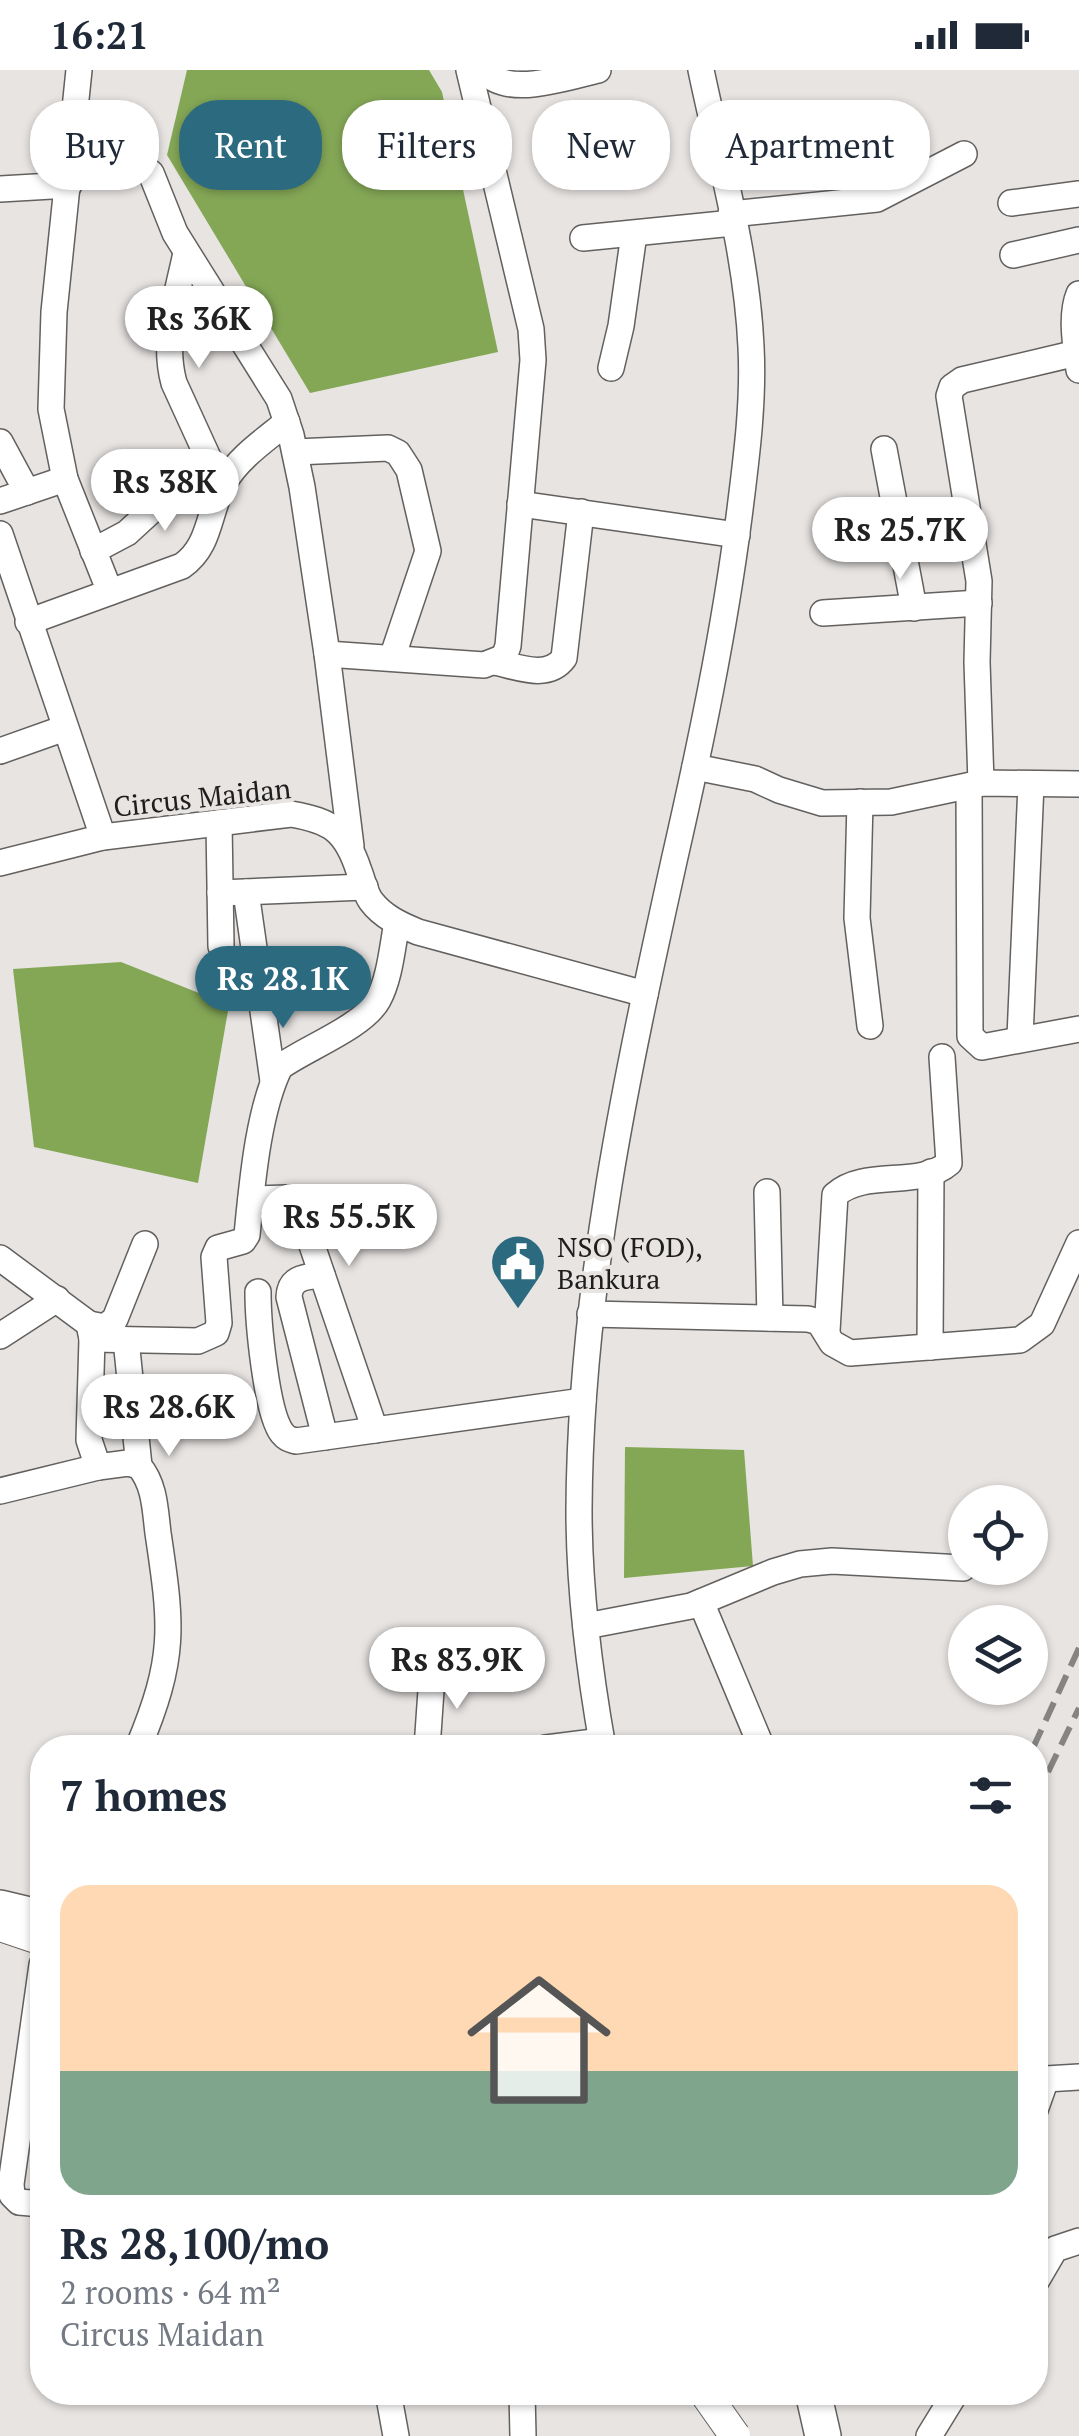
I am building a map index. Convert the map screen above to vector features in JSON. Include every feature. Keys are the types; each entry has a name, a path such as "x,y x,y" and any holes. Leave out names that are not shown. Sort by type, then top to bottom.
{"highway":[{"path":"0,1908 30,1915"},
{"path":"816,2405 823,2436"}],"main road":[{"path":"0,1926 30,1936"},
{"path":"713,2405 735,2436"}],"street":[{"path":"77,100 79,70"},
{"path":"327,654 484,665 504,656 508,646 533,360 531,328 469,70"},
{"path":"484,70 492,81 507,84 598,70"},
{"path":"601,1735 586,1626 580,1512 590,1314 613,1159 695,768 736,534 750,410 746,286 700,70"},
{"path":"583,238 856,204 899,190 964,154"},
{"path":"0,189 30,187"},
{"path":"68,190 51,365 51,410 65,480 110,592"},
{"path":"157,190 174,234 269,378 287,422 327,654 351,846 368,898 398,923 418,932 645,994"},
{"path":"1011,203 1079,194"},
{"path":"611,368 634,234"},
{"path":"1013,255 1079,240"},
{"path":"28,622 182,566 196,556 217,478 169,366 167,348 186,253"},
{"path":"1079,294 1075,304 1078,362 962,380 952,387 949,396 980,582 970,1036 982,1047 1079,1029"},
{"path":"93,551 127,533 176,488 217,478 287,422"},
{"path":"0,442 27,492"},
{"path":"295,452 388,448 398,453 410,470 428,551 392,658"},
{"path":"884,449 914,608"},
{"path":"0,502 65,480"},
{"path":"520,504 736,534"},
{"path":"496,662 547,671 558,667 564,658 582,512"},
{"path":"0,534 8,586 28,622 104,836"},
{"path":"822,613 979,603"},
{"path":"0,752 65,728"},
{"path":"695,768 756,780 822,802 891,802 975,784 1079,784"},
{"path":"1020,1037 1031,784"},
{"path":"860,802 857,918 870,1026"},
{"name":"Circus Maidan","path":"0,862 104,836 291,814 326,823 351,846"},
{"path":"218,823 221,946"},
{"path":"220,893 365,887"},
{"path":"0,1258 57,1299 91,1332 126,1340 198,1341 216,1333 214,1258 218,1248 243,1241 247,1235 272,1081 246,892"},
{"path":"272,1081 280,1067 364,1016 376,1004 398,923"},
{"path":"826,1331 835,1195 841,1189 931,1172 950,1163 942,1057"},
{"path":"930,1347 931,1172"},
{"path":"767,1192 770,1318"},
{"path":"250,1200 287,1198 295,1204 375,1430"},
{"path":"590,1314 808,1319 819,1322 839,1350 850,1353 1020,1340 1042,1324 1079,1243"},
{"path":"91,1332 115,1319 145,1244"},
{"path":"322,1275 295,1281 289,1288 289,1298 325,1436"},
{"path":"258,1292 263,1360 281,1432 296,1440 583,1401"},
{"path":"0,1336 57,1299"},
{"path":"91,1332 89,1440 98,1467"},
{"path":"126,1340 139,1466 151,1487 170,1627 166,1674 143,1735"},
{"path":"0,1491 98,1467 128,1463 139,1466"},
{"path":"586,1626 701,1602 800,1564 832,1561 948,1567"},
{"path":"701,1602 757,1735"},
{"path":"428,1735 432,1676"},
{"path":"30,2050 11,2184 12,2195 19,2202 30,2203"},
{"path":"1048,2079 1079,2078"},
{"path":"1048,2257 1055,2249 1079,2241"},
{"path":"390,2405 396,2436"},
{"path":"523,2405 524,2436"},
{"path":"929,2436 948,2405"}],"shaded area":[{"path":"187,70 429,70 444,100 342,100 342,190 463,190 498,352 310,393 188,190 322,190 322,100 180,100"},
{"path":"179,104 179,175 167,155"},
{"path":"121,962 229,1005 198,1183 34,1147 13,969"},
{"path":"625,1447 744,1450 753,1566 624,1578"}],"railway":[{"path":"1039,1735 1079,1648"},
{"path":"1048,1772 1079,1708"},
{"path":"717,2436 728,2405"}],"place":[{"name":"NSO (FOD), Bankura","path":"518,1311"}]}
